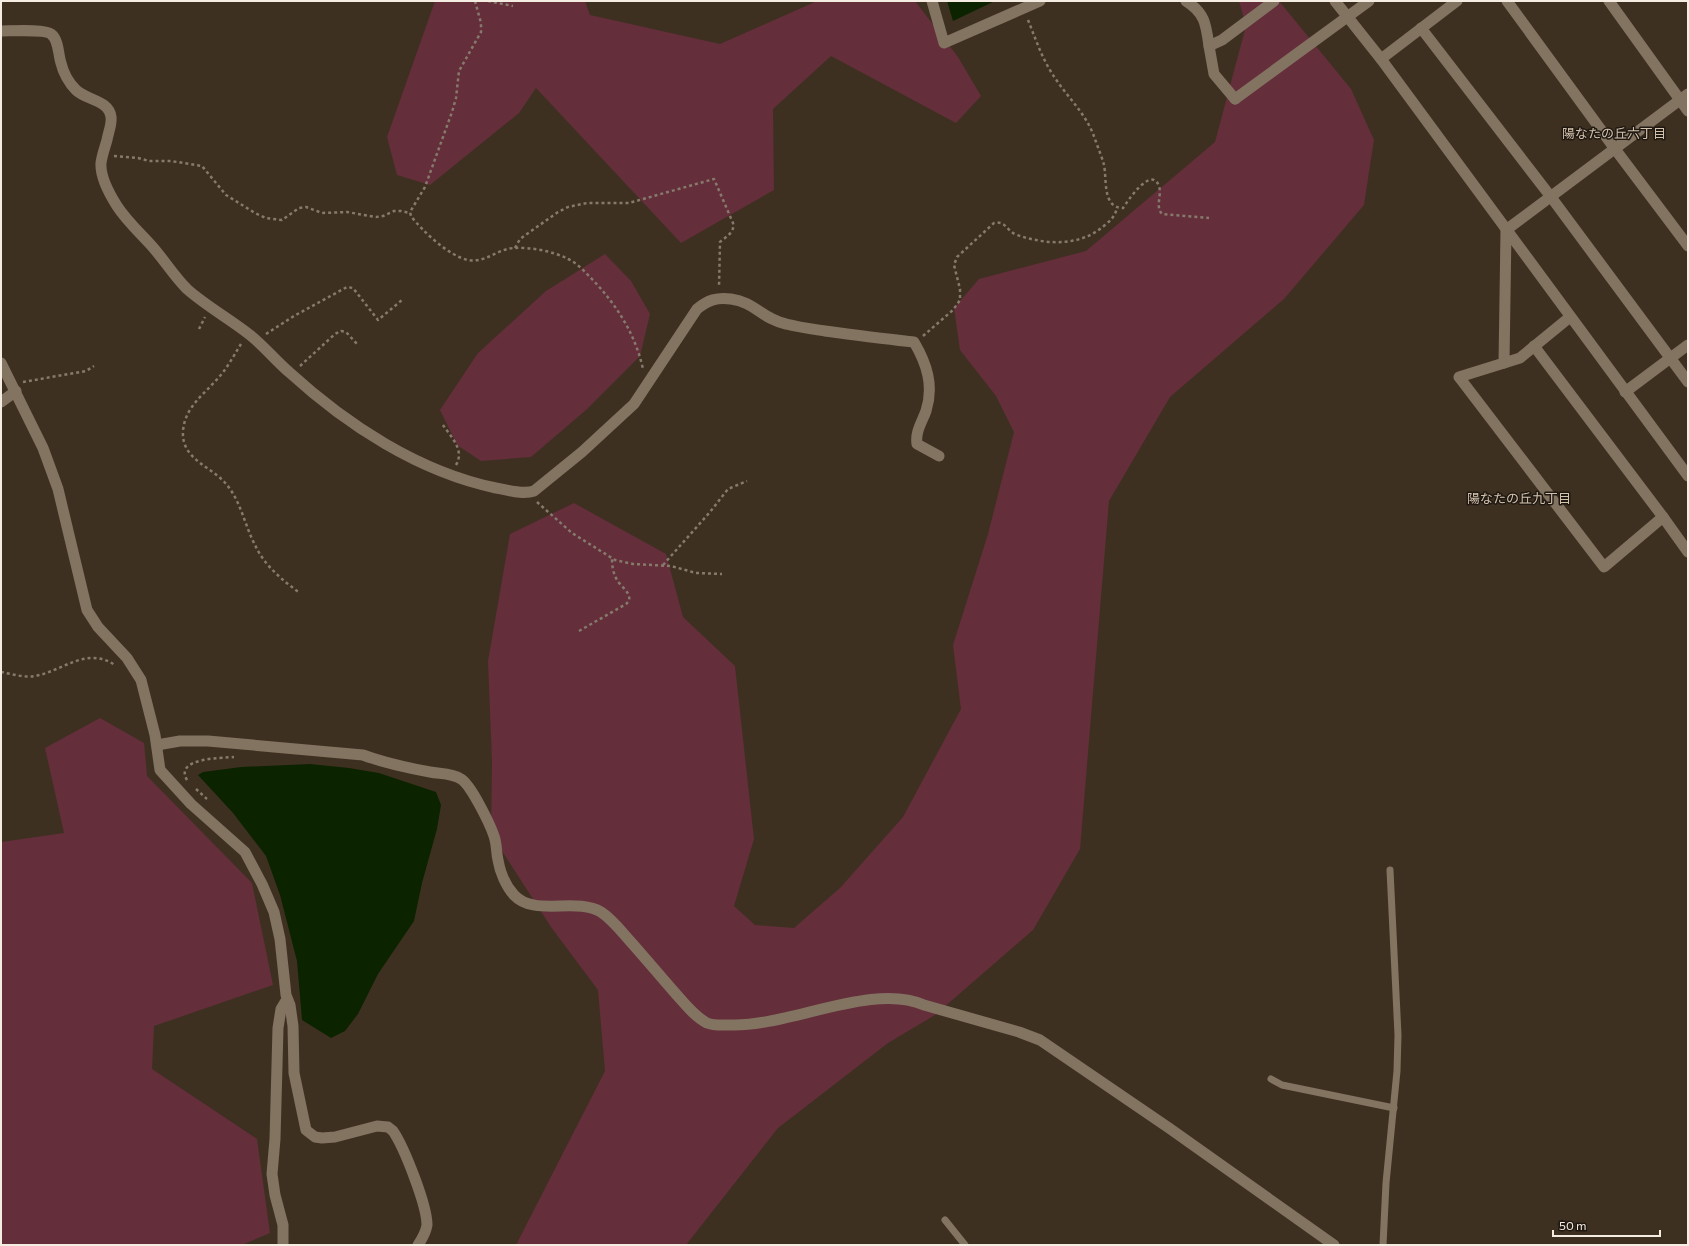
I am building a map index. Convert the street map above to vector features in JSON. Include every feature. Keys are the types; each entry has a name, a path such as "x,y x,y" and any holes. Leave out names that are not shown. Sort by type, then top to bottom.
{"street":[{"path":"932,1 944,43 1040,1"},
{"path":"1186,1 1196,8 1204,19 1214,74 1235,99 1368,1"},
{"path":"1209,46 1222,40 1274,1"},
{"path":"1335,1 1381,59 1688,476"},
{"path":"1381,59 1457,1"},
{"path":"1507,1 1688,246"},
{"path":"1609,1 1684,97 1688,111"},
{"path":"1421,28 1551,196 1688,382"},
{"path":"1,31 31,32 42,30 51,34 56,40 61,64 77,91 100,102 109,111 111,117 110,126 101,163 103,177 116,206 152,246 169,269 188,290 253,337 289,372 354,424 415,460 450,474 482,484 529,493 582,452 634,404 641,391 697,309 711,300 719,298 745,302 752,305 765,317 785,324 914,342 922,355 930,381 926,411 919,426 916,440 917,444 939,456"},
{"path":"1506,230 1684,97"},
{"path":"1504,363 1506,230"},
{"path":"1570,317 1520,358 1459,377 1604,568 1663,517"},
{"path":"1626,392 1688,345"},
{"path":"1534,346 1688,552"},
{"path":"1,363 43,448 58,489 87,610 98,627 127,658 135,669 144,692 157,745 160,770 191,804 236,842 245,852 255,868 268,898 277,925 287,1000 290,1005 293,1026 294,1073 306,1130 315,1138 335,1137 377,1126 384,1126 393,1131 424,1205 427,1227 418,1245"},
{"path":"1,402 14,387"},
{"path":"157,745 180,741 208,741 363,755 383,762 454,776 466,783 484,815 494,836 498,861 504,878 516,897 527,904 587,906 604,913 684,1004 706,1022 711,1024 740,1025 782,1019 855,1002 874,999 902,999 916,1001 924,1005 1019,1032 1040,1040 1163,1124 1334,1245"},
{"path":"283,1245 283,1225 275,1195 272,1174 276,1126 278,1028 281,1009 287,1000"}],"lane":[{"path":"1383,1245 1386,1183 1397,1070 1398,1035 1390,870"},
{"path":"1271,1079 1282,1085 1394,1108"},
{"path":"945,1220 965,1245"}],"path":[{"path":"410,213 425,187 452,112 456,98 459,71 481,32 481,23 475,1"},
{"path":"488,1 513,6"},
{"path":"1023,9 1050,70 1084,117 1093,135 1104,166 1108,196 1114,205 1118,208 1123,208 1137,188 1149,180 1158,184 1158,208 1162,214 1209,218"},
{"path":"103,155 171,161 202,166 226,195 266,218 282,220 299,208 306,207 322,213 347,212 376,217 383,216 394,211 410,213"},
{"path":"515,248 520,239 558,212 568,207 587,204 630,203 714,179 734,228 731,233 720,242 719,298"},
{"path":"914,342 927,333 958,304 961,294 954,265 955,261 957,257 994,223 999,222 1014,234 1024,237 1063,243 1074,242 1100,230 1116,214 1118,208"},
{"path":"410,213 416,224 454,255 461,258 478,261 507,249 515,248 550,253 567,258 583,270 613,302 624,319 640,359 643,374 641,391"},
{"path":"300,593 287,584 264,560 255,546 232,492 218,475 189,454 183,438 183,430 191,408 200,395 228,367 242,343 347,287 353,288 378,320 402,300"},
{"path":"289,372 300,366 341,331 346,332 357,344"},
{"path":"14,387 86,371 94,366"},
{"path":"443,425 458,447 460,453 458,462 450,474"},
{"path":"663,565 710,512 728,489 747,481"},
{"path":"529,493 555,519 612,558 628,563 663,565 696,573 722,574"},
{"path":"579,630 629,601 629,594 617,580 612,570 612,558"},
{"path":"1,672 28,677 36,676 78,659 87,658 101,660 117,666"},
{"path":"190,783 184,773 187,766 192,763 237,757"},
{"path":"194,788 208,801"}],"shaded area":[{"path":"435,1 585,1 590,15 720,44 817,1 915,1 958,57 981,96 956,123 831,56 773,109 774,190 681,243 536,88 519,113 430,185 397,175 387,137"},
{"path":"947,1 995,1 953,21"},
{"path":"1239,1 1279,1 1351,89 1374,140 1364,205 1284,299 1170,397 1109,501 1080,849 1033,930 935,1015 888,1043 778,1128 686,1245 516,1245 605,1071 598,990 551,927 491,834 492,762 488,661 510,534 574,503 666,554 683,617 735,666 754,839 734,906 755,925 794,928 840,888 903,817 961,709 953,645 988,534 1014,432 996,396 960,350 954,308 979,279 1086,251 1215,142 1246,26"},
{"path":"605,254 631,281 650,314 640,356 586,410 531,457 481,461 457,445 440,410 478,353 546,291"},
{"path":"100,718 144,743 147,776 252,883 273,985 154,1026 152,1069 257,1139 270,1233 242,1245 1,1245 1,842 64,833 45,748"},
{"path":"310,764 379,773 436,792 441,805 437,829 422,883 414,921 378,974 358,1014 345,1031 331,1038 302,1020 297,961 280,895 266,856 233,813 198,775 203,772 241,767"}],"district":[{"name":"陽なたの丘六丁目","path":"1614,133"},
{"name":"陽なたの丘九丁目","path":"1519,498"}]}
